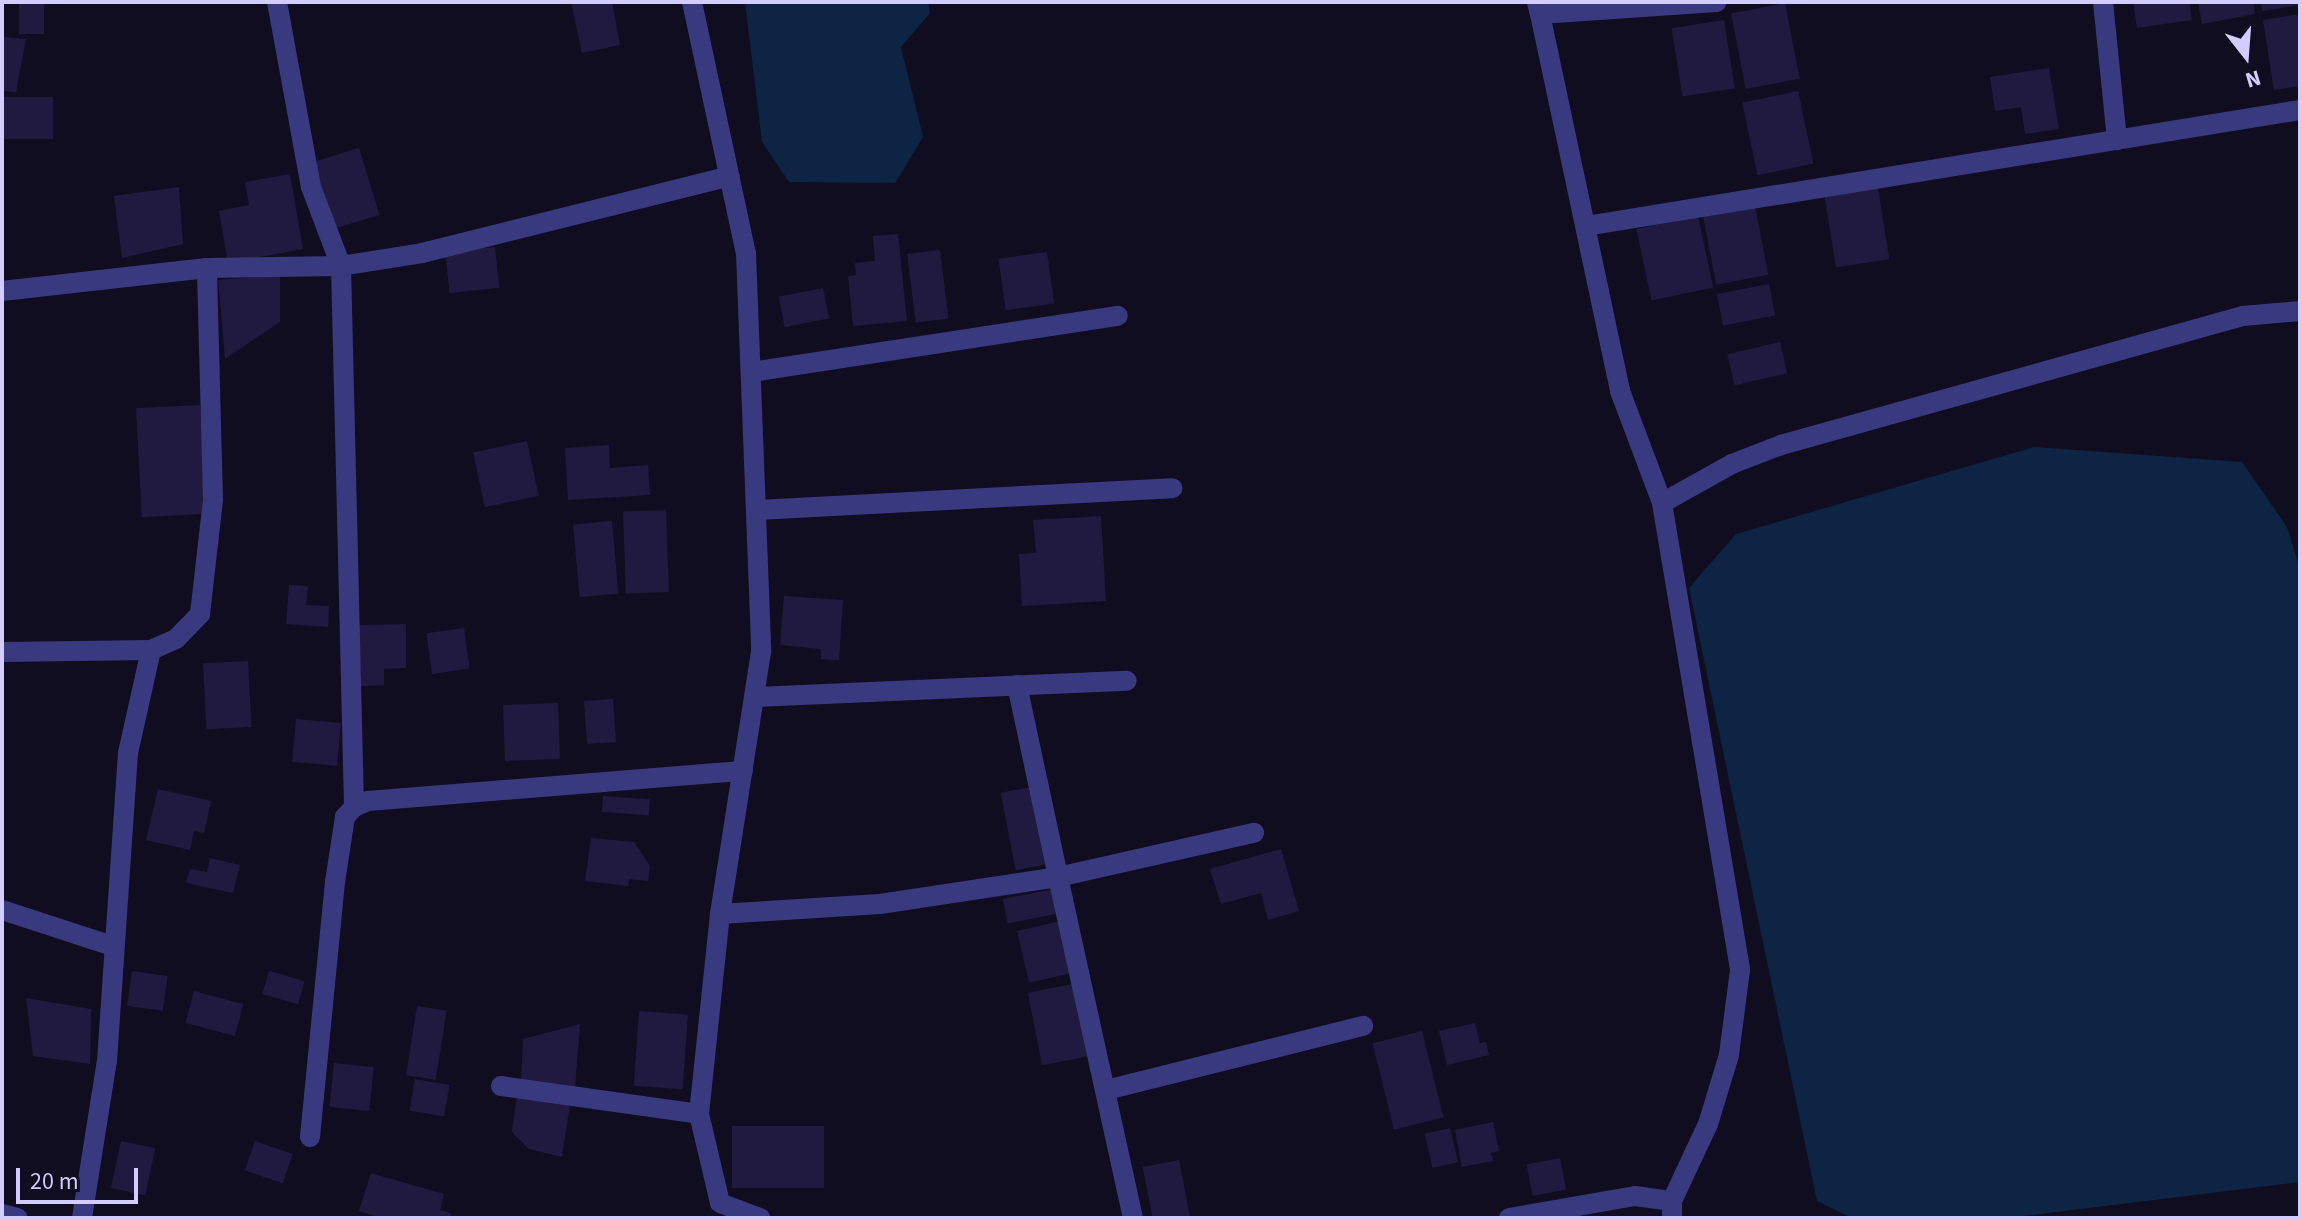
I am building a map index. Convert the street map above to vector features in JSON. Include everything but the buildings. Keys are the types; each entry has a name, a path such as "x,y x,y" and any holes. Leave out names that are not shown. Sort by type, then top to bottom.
{"street":[{"path":"277,2 311,187 341,266 354,807"},
{"path":"692,2 746,253 761,652 720,914 699,1114 713,1210 760,1218"},
{"path":"1509,1218 1635,1196 1672,1210 1708,1124 1729,1055 1740,970 1662,503 1620,391 1538,8 1717,2"},
{"path":"2103,2 2117,140"},
{"path":"1586,226 2300,110"},
{"path":"2,291 207,268 341,266 422,253 730,176"},
{"path":"2,652 151,650 176,639 200,614 213,500 207,268"},
{"path":"1662,503 1732,464 1781,445 2243,316 2300,311"},
{"path":"751,372 1118,316"},
{"path":"756,510 1172,488"},
{"path":"82,1218 107,1061 128,753 151,650"},
{"path":"755,697 1127,681"},
{"path":"1017,685 1133,1218"},
{"path":"310,1137 335,882 345,817 354,807 368,801 743,771"},
{"path":"720,914 880,904 1058,877 1254,833"},
{"path":"2,910 113,946"},
{"path":"1106,1090 1363,1026"},
{"path":"501,1086 699,1114"},
{"path":"2,1214 18,1218"}],"water":[{"path":"745,2 928,2 930,13 901,47 923,137 895,183 789,182 762,142"},
{"path":"2034,447 2242,462 2287,527 2300,569 2300,1182 2008,1218 1852,1218 1817,1201 1689,588 1736,534"}]}
